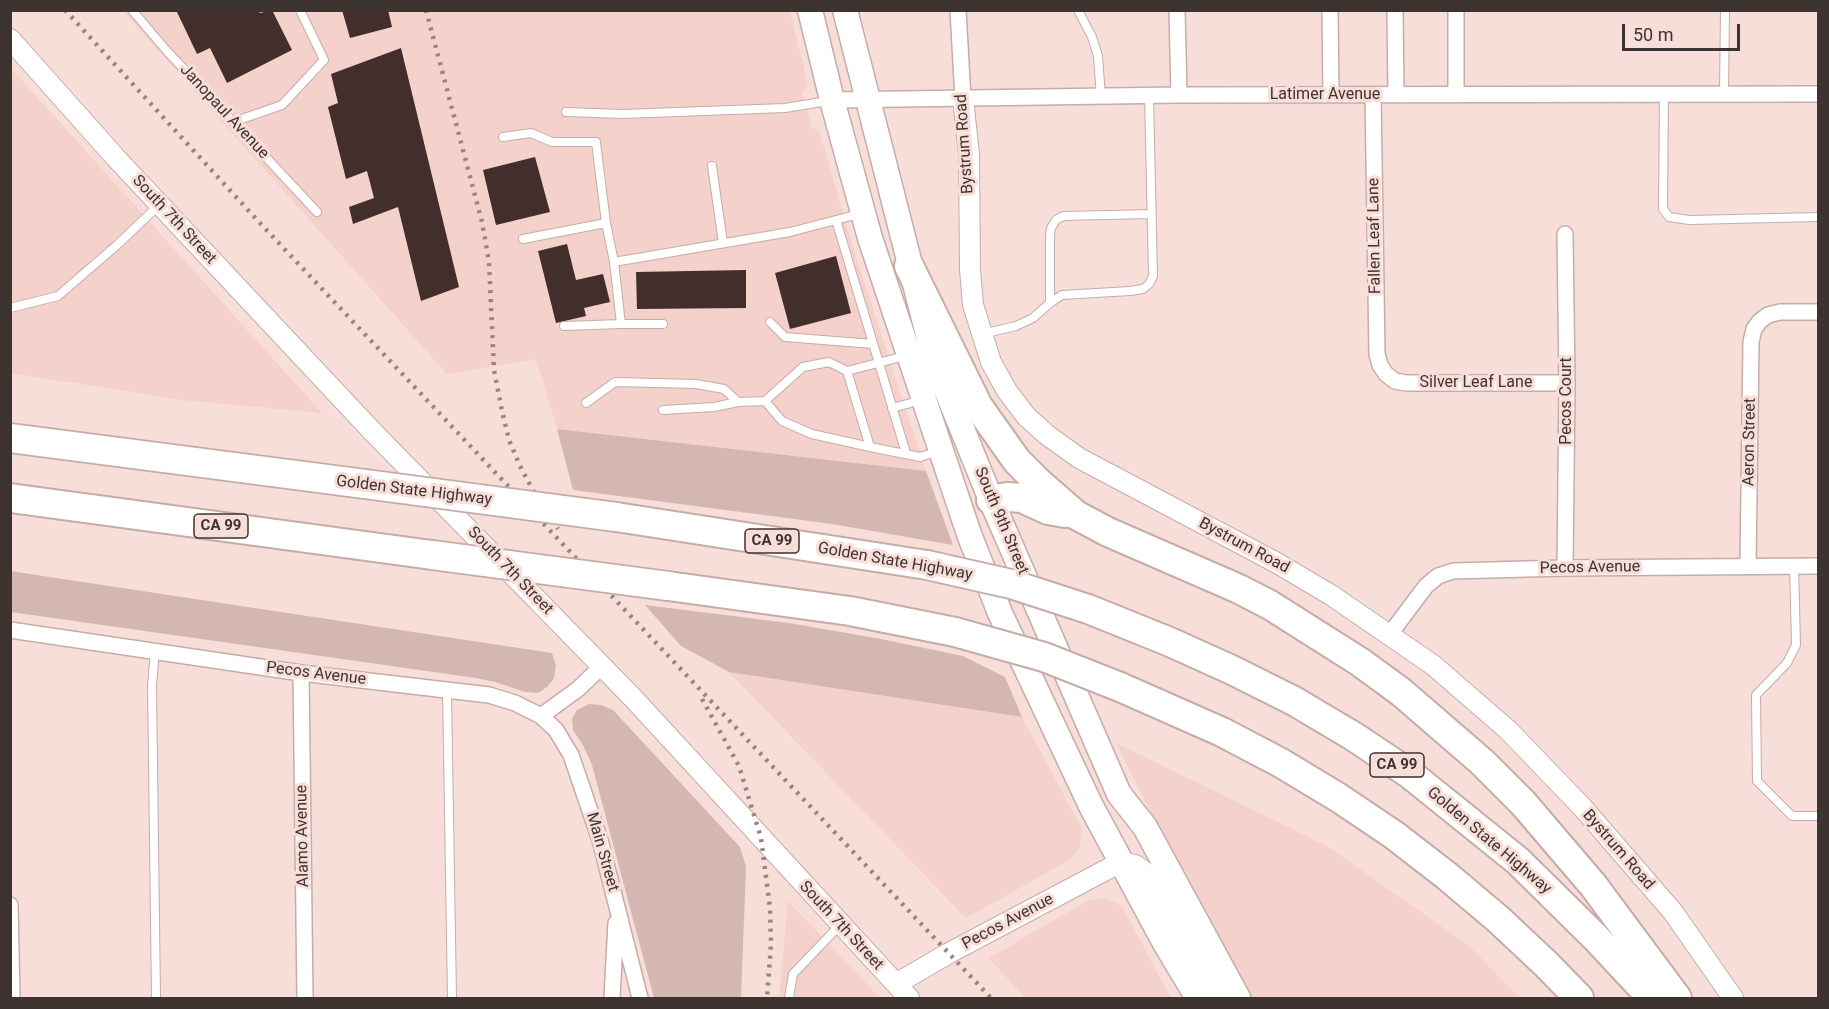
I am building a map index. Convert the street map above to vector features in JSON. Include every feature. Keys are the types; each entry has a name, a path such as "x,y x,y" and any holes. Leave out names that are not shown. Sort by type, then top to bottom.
{"highway":[{"path":"909,266 978,406 1017,461 1056,499 1076,515 1108,532 1239,589 1270,605 1360,662 1401,692 1474,755 1523,803 1593,885 1677,999"},
{"name":"Golden State Highway","path":"10,438 616,517 927,565 1011,584 1089,609 1170,642 1273,691 1353,736 1410,774 1518,861 1596,938 1652,999"},
{"path":"991,501 1007,496 1022,498 1047,510 1076,515"},
{"name":"CA 99","path":"10,498 850,611 955,632 1044,657 1120,687 1222,732 1281,763 1357,810 1394,835 1481,904 1580,999"}],"main road":[{"name":"South 9th Street","path":"810,10 863,213 969,534 1000,613 1091,806 1166,945 1198,999"},
{"name":"South 9th Street","path":"845,10 935,362 991,501 1119,794 1144,827 1238,999"},
{"path":"969,534 972,520 980,509 991,501"},
{"path":"1119,794 1126,826 1126,843 1121,862"}],"street":[{"name":"Bystrum Road","path":"958,10 969,154 970,269 973,305 991,362 1006,391 1026,416 1078,458 1277,563 1331,595 1433,665 1544,765 1673,912 1733,999"},
{"path":"1177,10 1179,95"},
{"path":"1330,10 1331,95"},
{"path":"1395,10 1396,95"},
{"path":"1455,10 1456,95"},
{"name":"South 7th Street","path":"10,39 159,205 372,431 633,698 902,991"},
{"name":"Latimer Avenue","path":"832,100 1179,95 1818,94"},
{"name":"Fallen Leaf Lane","path":"1373,95 1377,354 1386,374"},
{"name":"Pecos Court","path":"1565,234 1567,383 1565,568"},
{"name":"Aeron Street","path":"1748,566 1751,342 1754,329 1768,315 1780,312 1818,312"},
{"name":"Silver Leaf Lane","path":"1386,374 1395,381 1407,383 1567,383"},
{"name":"Pecos Avenue","path":"1390,634 1426,586 1438,576 1454,571 1818,566"},
{"name":"Pecos Avenue","path":"10,630 301,673 489,695 515,703 541,716"},
{"path":"541,716 578,689 602,666"},
{"name":"Alamo Avenue","path":"301,673 305,999"},
{"name":"Main Street","path":"541,716 556,730 571,755 600,840 640,999"},
{"path":"1121,862 1135,865 1145,872 1203,976 1222,999"},
{"name":"Pecos Avenue","path":"902,991 949,954 1121,862"},
{"path":"10,905 12,999"},
{"path":"612,999 617,905"}],"lane":[{"name":"Janopaul Avenue","path":"132,10 166,50 317,212"},
{"path":"233,122 282,105 324,60 300,10"},
{"path":"1078,10 1092,37 1098,61 1101,96"},
{"path":"1724,94 1725,10"},
{"path":"1664,94 1663,209 1669,217 1689,220 1818,217"},
{"path":"981,334 1016,326 1033,318 1062,295 1130,291 1143,289 1149,285 1153,276 1149,96"},
{"path":"566,112 623,114 785,108 832,100"},
{"path":"503,137 531,133 552,142 596,142 606,223 615,261 621,324"},
{"path":"712,166 723,243"},
{"path":"10,308 58,296 159,205"},
{"path":"615,261 790,232 863,213"},
{"path":"1050,303 1050,235 1056,220 1064,216 1152,214"},
{"path":"836,220 906,453"},
{"path":"523,239 606,223"},
{"path":"770,322 785,337 873,344"},
{"path":"564,326 663,324"},
{"path":"663,410 765,401 803,367 829,362 847,371 910,355"},
{"path":"847,371 870,447"},
{"path":"586,403 615,382 696,384 724,388 738,402"},
{"path":"892,408 925,400"},
{"path":"765,401 782,421 812,434 920,457 941,450"},
{"path":"1794,566 1796,645 1787,663 1756,695 1757,781 1792,816 1818,816"},
{"path":"155,651 152,685 156,999"},
{"path":"447,690 452,999"},
{"path":"789,999 793,974 840,925"}],"shaded area":[{"path":"123,11 790,11 808,85 802,93 812,128 819,131 857,260 926,471 557,429 536,359 447,374"},
{"path":"10,67 322,413 182,400 11,373"},
{"path":"557,429 926,471 953,545 832,524 573,490"},
{"path":"10,571 552,653 556,666 554,678 538,693 525,692 476,678 11,612"},
{"path":"645,605 789,623 963,656 1005,677 1022,717 729,672 681,646"},
{"path":"729,672 1022,717 1081,827 1080,848 1068,861 966,918"},
{"path":"589,704 601,705 613,710 740,847 746,867 741,998 654,998 592,765 573,730 572,719 577,710"},
{"path":"1116,743 1327,846 1469,946 1520,998 1250,998 1175,861"},
{"path":"1106,899 1122,906 1171,998 1025,998 989,958 1089,900"},
{"path":"788,901 880,998 779,998"}],"building":[{"path":"176,10 258,10 260,13 272,10 292,50 227,83 210,48 197,54"},
{"path":"342,10 388,10 392,27 350,38"},
{"path":"401,48 459,287 421,301 398,207 353,224 349,207 374,198 367,171 346,179 328,107 338,103 331,74"},
{"path":"535,157 550,212 496,225 483,170"},
{"path":"567,244 576,280 603,274 610,302 584,308 586,316 556,323 538,251"},
{"path":"836,256 851,313 790,329 775,273"},
{"path":"746,270 746,308 637,309 636,272"}],"railway":[{"path":"65,10 258,221 991,998"},
{"path":"426,10 482,222 489,262 494,370 509,440 542,507 558,529"},
{"path":"702,699 739,766 761,838 770,908 771,944 767,998"}]}
